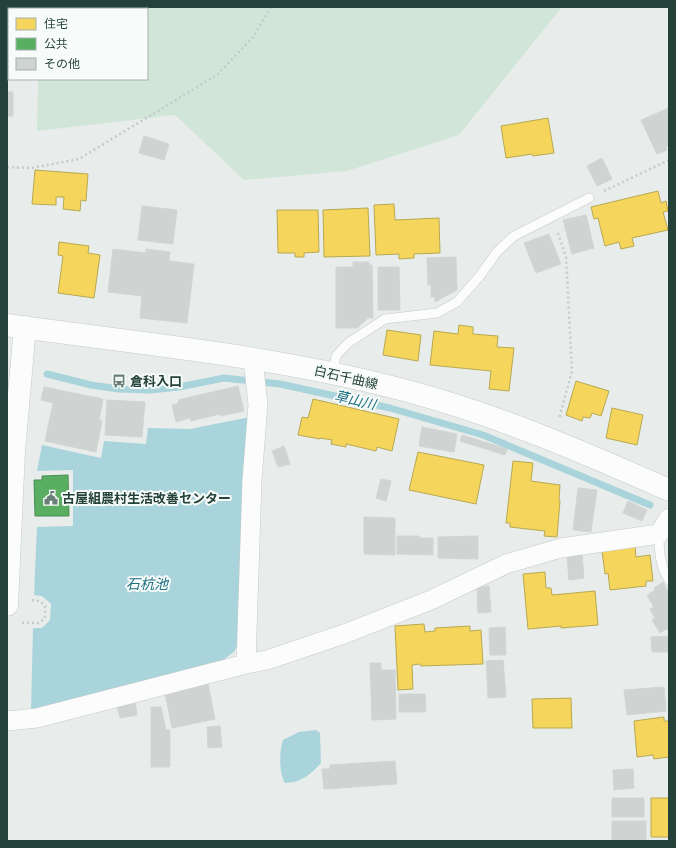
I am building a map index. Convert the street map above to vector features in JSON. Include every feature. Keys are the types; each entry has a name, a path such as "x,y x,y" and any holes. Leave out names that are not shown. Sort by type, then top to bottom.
{"main road":[{"name":"白石千曲線","path":"16,326 254,373 333,373 412,392 493,417 669,490"},
{"path":"7,605 14,451 16,326"}],"street":[{"path":"246,664 252,480 258,405 254,373"},
{"path":"7,721 37,718 246,664 267,660 344,634 431,600 506,564 561,548 659,534 669,518"}],"lane":[{"path":"333,373 336,356 348,343 385,319 437,312 457,302 480,277 497,252 514,236 589,198"},
{"path":"659,534 659,546 664,572 669,580"}],"path":[{"path":"7,167 32,168 79,159 132,127 217,75 253,37 271,7"},
{"path":"589,198 669,160"},
{"path":"551,440 572,371 566,257 553,217"},
{"path":"22,623 39,623 45,618 46,606 40,601 28,600"}],"green space":[{"path":"562,7 459,135 347,171 244,180 175,115 37,131 38,80 148,80 148,8 41,8"}],"water":[{"name":"石杭池","path":"250,417 239,643 234,652 223,660 37,711 31,710 33,628 42,628 50,620 51,604 42,596 34,595 37,527 73,526 73,470 37,471 42,445 101,458 104,441 146,444 148,428 190,429"},
{"path":"316,730 320,733 321,763 301,780 285,783 280,762 283,740 299,732"}],"building: 住宅":[{"path":"548,118 554,153 533,156 532,154 506,158 501,126"},
{"path":"35,170 88,174 86,201 81,200 80,211 63,209 64,197 56,197 56,205 32,204"},
{"path":"658,191 661,203 666,201 668,211 663,212 668,230 632,238 634,246 621,249 619,242 605,246 598,218 594,219 591,207"},
{"path":"394,204 395,220 439,218 440,253 414,254 414,258 399,259 399,254 376,255 374,205"},
{"path":"368,208 370,256 324,257 323,210"},
{"path":"277,210 318,210 319,252 304,253 304,257 295,257 295,253 278,253"},
{"path":"59,242 89,246 88,253 100,255 94,298 58,293 63,256 58,255"},
{"path":"459,325 473,327 473,334 498,336 497,347 514,348 509,391 489,389 491,371 430,365 434,331 458,334"},
{"path":"387,330 421,335 418,361 383,355"},
{"path":"576,381 609,391 601,416 592,413 590,418 583,417 582,421 566,415"},
{"path":"313,399 399,419 392,451 377,447 376,451 346,444 346,447 331,444 332,440 298,435 302,417 308,418"},
{"path":"612,408 643,415 637,445 606,438"},
{"path":"418,452 484,465 476,504 409,490"},
{"path":"513,461 533,463 531,481 560,485 557,537 544,536 545,531 510,527 510,523 506,523"},
{"path":"635,547 636,557 650,555 653,581 646,581 646,586 610,590 608,573 605,574 602,551"},
{"path":"545,572 546,588 551,588 552,595 595,591 598,625 528,629 523,574"},
{"path":"424,624 425,632 435,631 435,628 470,626 470,631 481,630 483,664 412,665 413,689 398,690 395,626"},
{"path":"571,698 572,728 533,728 532,699"},
{"path":"664,717 664,721 669,721 669,757 654,759 653,755 637,757 634,721"},
{"path":"651,798 669,798 669,837 651,837"}],"building: 公共":[{"name":"古屋組農村生活改善センター","path":"68,475 69,516 35,516 34,480 42,480 42,476"}],"building: その他":[{"path":"7,92 13,92 13,116 7,116"},
{"path":"669,108 669,145 666,147 667,150 657,154 641,120"},
{"path":"144,136 169,144 164,160 139,153"},
{"path":"602,158 612,179 597,186 587,166"},
{"path":"142,206 177,210 173,244 138,240"},
{"path":"586,215 594,248 572,254 563,220"},
{"path":"549,234 561,264 536,273 524,243"},
{"path":"113,249 146,253 146,249 170,252 169,261 194,264 187,323 140,318 142,296 108,292"},
{"path":"456,257 457,290 435,302 435,297 431,297 431,285 428,285 427,258"},
{"path":"353,262 369,262 369,265 372,265 373,318 368,318 357,328 336,328 336,267 353,267"},
{"path":"378,267 399,267 400,310 378,310"},
{"path":"238,386 244,411 221,416 220,414 191,421 190,418 176,422 172,405 179,403 178,400"},
{"path":"44,387 103,399 99,420 102,421 96,452 45,441 53,403 41,400"},
{"path":"107,400 145,402 142,437 105,435"},
{"path":"422,427 457,434 454,452 419,446"},
{"path":"462,435 507,449 505,455 460,441"},
{"path":"284,446 290,464 278,467 272,451"},
{"path":"381,479 391,481 386,501 376,498"},
{"path":"578,488 597,490 591,532 573,530"},
{"path":"628,501 647,510 642,521 623,513"},
{"path":"364,517 395,518 395,555 364,554"},
{"path":"397,536 419,536 419,538 433,538 433,555 397,554"},
{"path":"478,536 478,559 438,558 438,537"},
{"path":"582,554 584,578 569,580 567,556"},
{"path":"663,582 669,593 669,631 666,629 660,633 652,620 655,618 650,609 654,607 647,595"},
{"path":"489,586 491,612 478,613 477,587"},
{"path":"505,627 506,655 490,655 489,628"},
{"path":"669,636 669,652 652,652 651,637"},
{"path":"503,660 506,697 488,698 486,661"},
{"path":"370,663 381,663 381,670 395,670 396,719 372,720"},
{"path":"202,683 202,686 208,684 215,719 172,728 165,693 192,688 191,685"},
{"path":"664,687 666,711 627,715 624,690"},
{"path":"399,694 425,694 426,712 399,712"},
{"path":"135,702 137,715 120,718 117,706"},
{"path":"151,707 161,707 166,730 170,730 170,767 151,767"},
{"path":"220,726 222,747 208,748 207,727"},
{"path":"395,761 397,784 324,789 322,769 330,769 330,765"},
{"path":"633,769 634,788 614,790 613,770"},
{"path":"612,798 644,798 644,817 612,817"},
{"path":"612,821 646,821 646,841 612,841"}],"waterway":[{"name":"草山川","path":"47,374 91,385 119,389 150,390 179,387 224,378 280,384 390,408 483,435 650,505"}],"place":[{"name":"倉科入口","path":"119,381"},
{"name":"古屋組農村生活改善センター","path":"51,498"}]}
